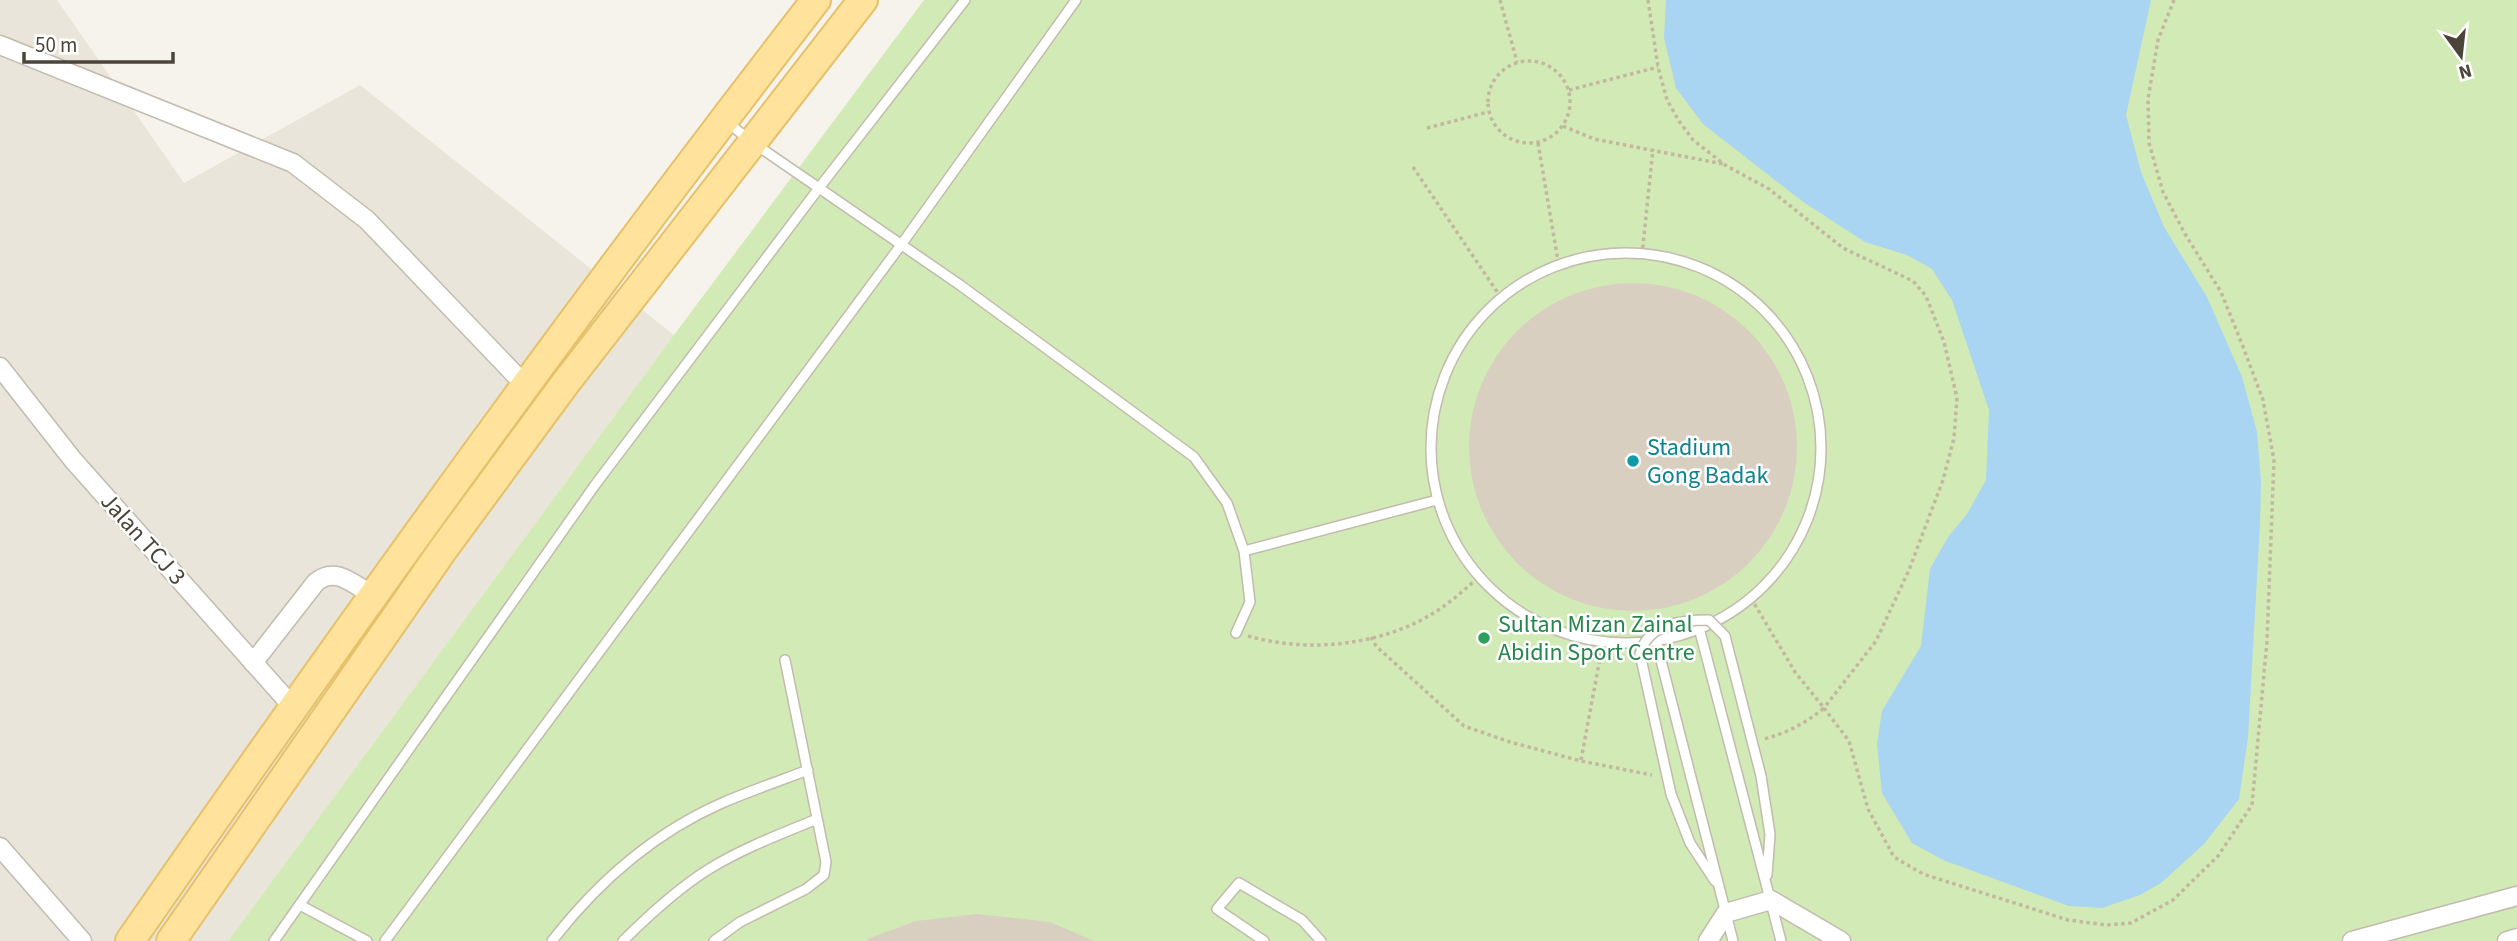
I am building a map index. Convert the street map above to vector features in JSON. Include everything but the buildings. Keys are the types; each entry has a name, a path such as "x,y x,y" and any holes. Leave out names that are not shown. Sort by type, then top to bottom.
{"main road":[{"path":"130,941 292,706 524,384 816,0"},
{"path":"171,941 442,551 564,385 863,0"}],"street":[{"path":"0,45 293,163 367,220 524,384"},
{"name":"Jalan TCJ 3","path":"0,367 73,460 292,706"},
{"path":"253,663 323,576 338,575 372,595"},
{"path":"0,847 82,941"},
{"path":"2351,941 2517,896"},
{"path":"1708,941 1726,913 1771,900 1841,941"},
{"path":"2507,941 2517,938"}],"lane":[{"path":"274,941 595,485 965,0"},
{"path":"385,941 901,244 1076,0"},
{"path":"723,119 752,142 971,292 1194,457 1227,503 1244,551 1250,602 1236,633"},
{"path":"1642,255 1696,267 1726,281 1768,315 1789,341 1809,380 1820,422 1822,444 1821,466 1812,508 1804,529 1782,566 1751,598 1699,628 1656,641 1603,642 1557,631 1514,609 1479,577 1458,549 1437,500 1431,440 1440,390 1462,344 1487,312 1502,299 1529,280 1559,267 1600,256 1642,255"},
{"path":"1244,551 1437,500"},
{"path":"1720,888 1690,843 1671,794 1641,663 1643,645 1655,630 1700,620 1709,620 1719,628 1729,645 1761,776 1770,834 1766,880"},
{"path":"1699,628 1781,941"},
{"path":"1656,641 1733,941"},
{"path":"714,941 740,922 807,889 824,875 826,863 785,660"},
{"path":"552,941 576,909 630,858 683,822 722,803 807,770"},
{"path":"623,941 663,902 710,868 817,819"},
{"path":"1264,941 1217,909 1239,883 1302,920 1321,941"},
{"path":"300,905 367,941"}],"path":[{"path":"1500,0 1517,62"},
{"path":"1648,0 1658,67 1667,100 1693,140 1725,165 1769,189 1843,248 1913,281 1926,296 1944,342 1957,398 1954,439 1943,480 1909,570 1876,641 1824,708 1811,719 1783,734 1753,742"},
{"path":"1751,598 1795,672 1849,741 1868,809 1894,857 1923,874 2068,920 2106,925 2131,923 2173,900 2218,856 2252,805 2267,641 2274,460 2263,400 2242,344 2221,292 2163,192 2149,143 2148,100 2158,40 2174,0"},
{"path":"1535,61 1549,65 1560,74 1569,90 1569,114 1563,126 1553,136 1538,142 1513,141 1493,124 1488,111 1490,85 1498,74 1517,62 1535,61"},
{"path":"1569,90 1658,67"},
{"path":"1427,128 1488,111"},
{"path":"1563,126 1594,139 1725,165"},
{"path":"1538,142 1559,267"},
{"path":"1642,255 1653,149"},
{"path":"1413,167 1502,299"},
{"path":"1236,633 1295,646 1333,644 1370,637 1403,628 1433,614 1479,577"},
{"path":"1370,637 1376,646 1464,726 1580,761 1668,778"},
{"path":"1580,761 1603,642"}],"shaded area":[{"path":"0,0 57,0 184,183 360,85 674,335 228,941 0,941"}],"green space":[{"name":"Sultan Mizan Zainal Abidin Sport Centre","path":"924,0 2517,0 2517,941 228,941"}],"water":[{"path":"1666,0 2151,0 2126,115 2141,172 2164,227 2207,297 2242,377 2257,432 2261,482 2248,737 2239,799 2204,844 2161,883 2140,895 2102,908 2069,906 1943,860 1912,843 1882,793 1877,744 1882,711 1921,646 1930,569 1986,480 1989,410 1952,300 1932,269 1907,255 1865,242 1802,201 1703,124 1676,88 1664,38"}],"place":[{"name":"Stadium Gong Badak","path":"1633,461"},
{"name":"Sultan Mizan Zainal Abidin Sport Centre","path":"1484,638"}]}
